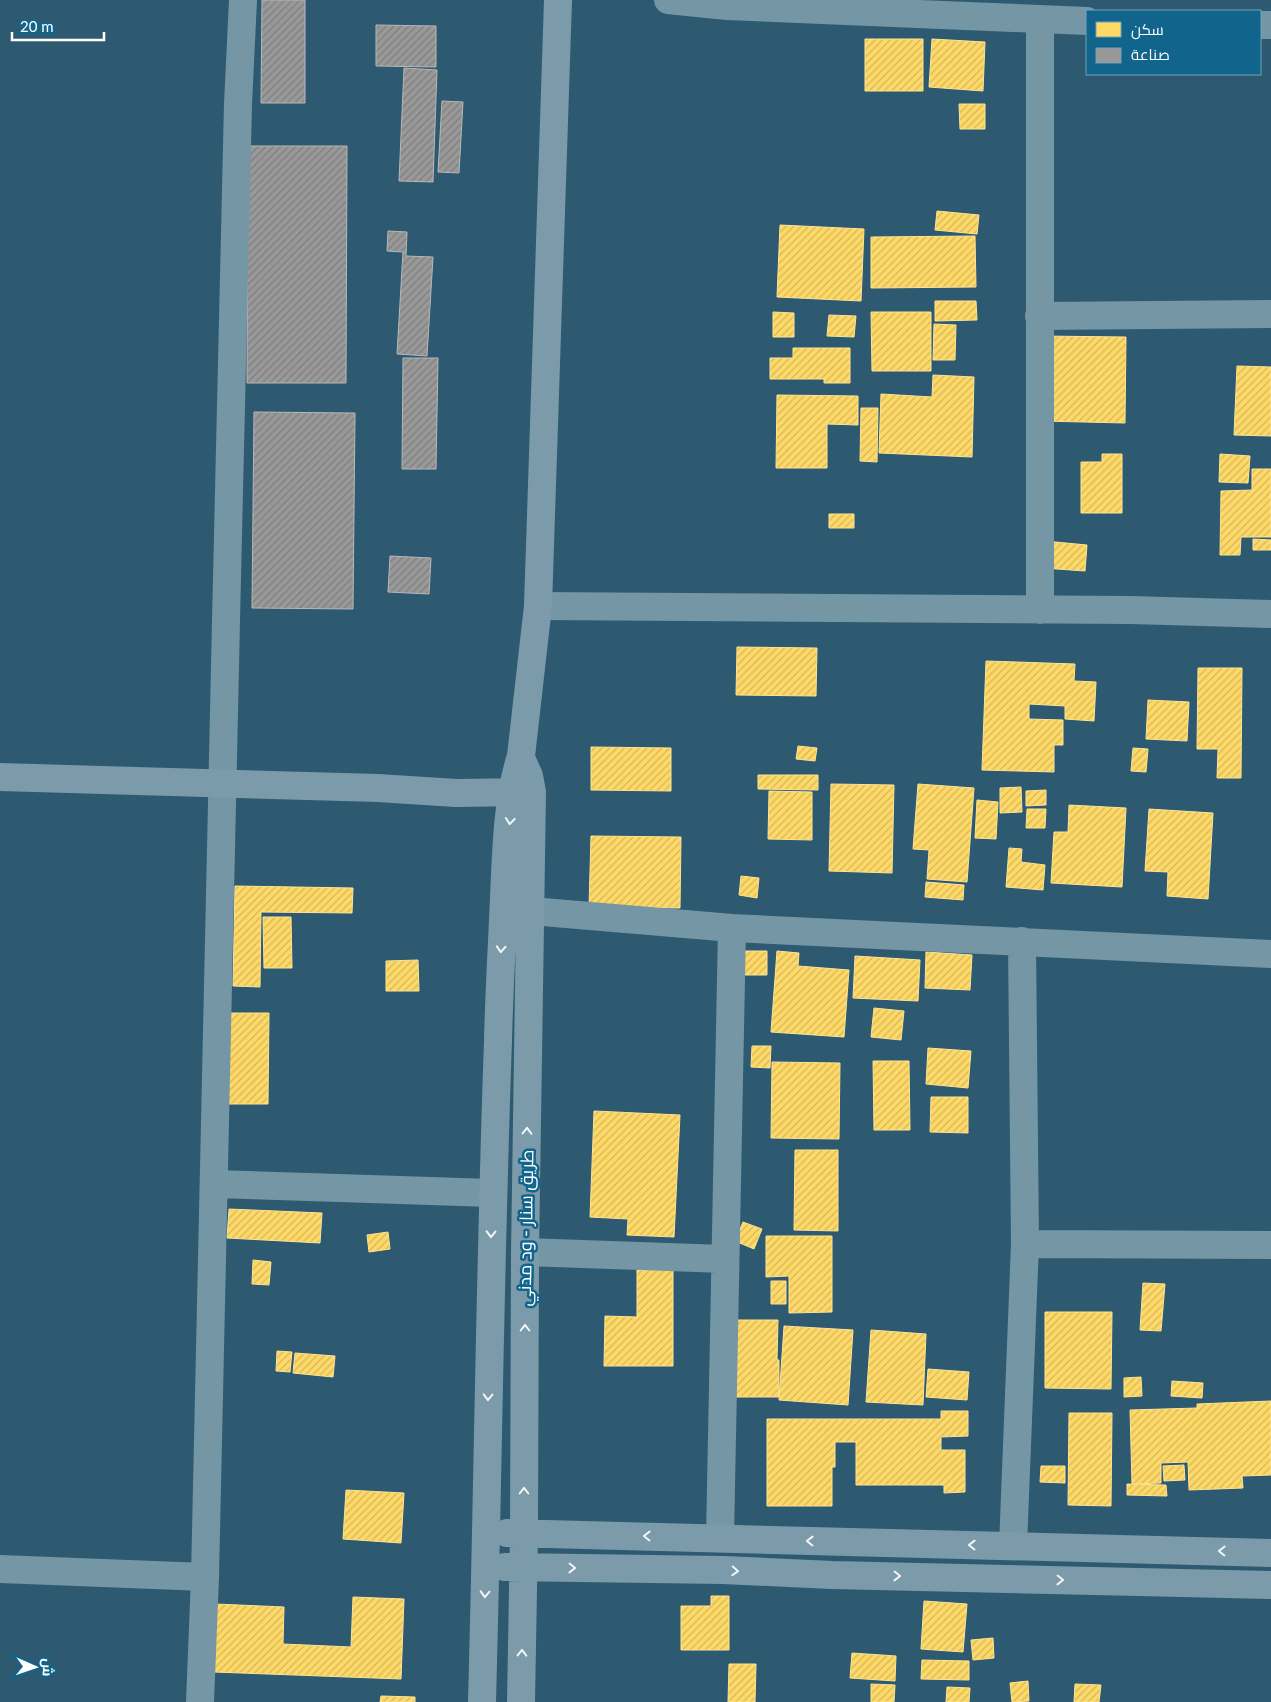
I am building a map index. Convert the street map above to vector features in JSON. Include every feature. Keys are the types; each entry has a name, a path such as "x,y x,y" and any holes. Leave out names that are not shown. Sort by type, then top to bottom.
{"street":[{"path":"200,1702 205,1577 234,281 243,0"},
{"path":"0,777 378,788 456,793 522,792 515,772 521,756 538,606 558,0"},
{"path":"668,0 727,6 1086,21"},
{"path":"1040,20 1040,610"},
{"path":"1039,316 1271,314"},
{"path":"538,606 1271,614"},
{"name":"طريق سنار - ود مدني","path":"482,1702 492,1192 501,949 507,848 522,792"},
{"name":"طريق سنار - ود مدني","path":"521,1702 530,911 522,792"},
{"path":"504,911 530,911 732,928 1271,954"},
{"path":"720,1538 732,928"},
{"path":"1013,1546 1025,1244 1022,941"},
{"path":"214,1184 492,1192"},
{"path":"1025,1244 1271,1245"},
{"path":"525,1252 726,1259"},
{"path":"486,1532 1271,1553"},
{"path":"486,1566 723,1570 832,1575 1271,1585"},
{"path":"0,1569 205,1577"}],"building: سكن":[{"path":"865,39 923,39 923,91 865,91"},
{"path":"932,39 985,42 983,91 929,87"},
{"path":"959,104 985,104 985,129 960,129"},
{"path":"937,211 979,215 977,234 935,230"},
{"path":"780,225 864,229 861,301 777,297"},
{"path":"975,236 976,287 871,288 871,237"},
{"path":"935,301 976,301 977,320 935,321"},
{"path":"773,312 794,313 794,337 773,337"},
{"path":"871,312 931,312 931,371 872,371"},
{"path":"829,315 856,316 854,337 827,336"},
{"path":"934,324 956,325 955,360 933,360"},
{"path":"1041,336 1126,337 1125,423 1042,421"},
{"path":"793,348 850,348 850,383 824,383 824,379 770,379 770,358 793,358"},
{"path":"1237,366 1271,367 1271,436 1234,435"},
{"path":"933,375 974,377 972,457 879,453 881,394 932,397"},
{"path":"777,395 858,396 858,425 827,424 827,468 776,468"},
{"path":"861,408 878,408 877,462 860,461"},
{"path":"1102,454 1122,454 1122,513 1081,513 1081,462 1102,462"},
{"path":"1220,454 1250,456 1248,483 1219,482"},
{"path":"1252,469 1271,469 1271,537 1241,537 1240,555 1220,555 1221,491 1252,490"},
{"path":"829,514 854,514 854,528 829,528"},
{"path":"1253,539 1271,540 1271,550 1253,550"},
{"path":"1045,541 1087,545 1085,571 1043,568"},
{"path":"737,647 817,648 816,696 736,695"},
{"path":"986,661 1075,664 1074,681 1096,682 1094,721 1065,719 1065,706 1029,704 1029,719 1063,720 1063,745 1054,745 1054,772 982,770"},
{"path":"1198,668 1242,668 1241,778 1217,778 1218,749 1197,749"},
{"path":"1148,700 1189,702 1187,741 1146,739"},
{"path":"798,746 817,748 815,761 796,759"},
{"path":"591,747 671,748 671,791 591,790"},
{"path":"1133,748 1148,749 1146,772 1131,771"},
{"path":"758,775 818,775 818,790 758,789"},
{"path":"831,784 894,785 892,873 829,871"},
{"path":"918,784 974,788 967,882 927,879 929,850 913,849"},
{"path":"1021,787 1022,812 1000,813 1000,788"},
{"path":"1046,790 1046,805 1026,806 1026,791"},
{"path":"769,791 812,792 812,840 768,839"},
{"path":"977,800 998,802 996,839 975,838"},
{"path":"1069,805 1126,808 1122,887 1051,883 1054,832 1068,832"},
{"path":"1027,809 1046,809 1045,828 1026,828"},
{"path":"1149,809 1213,813 1208,899 1167,896 1168,872 1145,871"},
{"path":"591,836 681,837 680,908 589,907"},
{"path":"1009,848 1022,849 1021,862 1045,865 1043,890 1006,887"},
{"path":"741,876 759,878 757,898 739,895"},
{"path":"926,882 964,885 963,900 925,897"},
{"path":"235,886 353,888 352,913 261,912 260,987 233,986"},
{"path":"263,917 291,917 292,968 264,968"},
{"path":"737,951 767,951 767,975 737,975"},
{"path":"777,951 799,953 798,966 849,970 844,1037 771,1032"},
{"path":"926,952 972,955 970,990 925,988"},
{"path":"855,956 920,960 918,1001 853,998"},
{"path":"418,960 419,991 386,991 386,961"},
{"path":"874,1008 904,1011 901,1040 871,1037"},
{"path":"226,1013 269,1013 268,1104 226,1104"},
{"path":"752,1046 771,1046 770,1068 751,1067"},
{"path":"928,1048 971,1051 968,1088 926,1084"},
{"path":"873,1061 909,1061 910,1130 874,1130"},
{"path":"772,1062 840,1063 839,1139 771,1138"},
{"path":"931,1097 968,1097 968,1133 930,1132"},
{"path":"594,1111 680,1115 674,1237 627,1235 628,1219 590,1217"},
{"path":"795,1150 838,1150 838,1231 794,1230"},
{"path":"229,1209 322,1213 320,1243 227,1238"},
{"path":"743,1222 762,1229 754,1249 735,1241"},
{"path":"388,1232 390,1249 369,1252 367,1235"},
{"path":"766,1236 832,1236 832,1312 789,1313 789,1276 766,1277"},
{"path":"253,1260 271,1262 269,1285 252,1284"},
{"path":"637,1270 673,1270 673,1366 604,1366 605,1316 637,1317"},
{"path":"771,1281 786,1281 786,1304 771,1304"},
{"path":"1143,1283 1165,1284 1161,1331 1140,1330"},
{"path":"1045,1312 1112,1312 1111,1389 1045,1388"},
{"path":"735,1320 778,1320 777,1360 779,1360 779,1397 733,1397"},
{"path":"784,1326 853,1330 848,1405 779,1400"},
{"path":"871,1330 926,1334 923,1405 866,1402"},
{"path":"277,1351 292,1352 290,1372 276,1371"},
{"path":"295,1353 335,1356 333,1377 293,1373"},
{"path":"928,1369 969,1372 967,1400 926,1397"},
{"path":"1141,1377 1142,1396 1124,1397 1124,1378"},
{"path":"1172,1381 1203,1383 1202,1398 1171,1396"},
{"path":"1271,1401 1271,1475 1242,1476 1243,1488 1189,1490 1188,1462 1161,1463 1161,1483 1132,1484 1130,1410 1197,1408 1197,1404"},
{"path":"941,1411 968,1411 968,1436 941,1437 941,1450 965,1450 965,1492 944,1493 944,1485 856,1485 856,1442 835,1442 835,1467 832,1467 832,1506 767,1506 767,1419 941,1419"},
{"path":"1069,1413 1112,1413 1111,1506 1068,1505"},
{"path":"1184,1465 1185,1480 1164,1481 1163,1466"},
{"path":"1041,1466 1065,1466 1065,1483 1040,1482"},
{"path":"1127,1484 1166,1485 1167,1496 1127,1495"},
{"path":"346,1490 404,1493 401,1543 343,1539"},
{"path":"711,1596 729,1596 729,1650 681,1650 681,1606 711,1606"},
{"path":"353,1597 404,1599 401,1679 214,1672 216,1604 284,1607 283,1644 351,1647"},
{"path":"924,1601 967,1604 963,1652 921,1649"},
{"path":"993,1638 994,1658 973,1660 971,1640"},
{"path":"852,1653 896,1656 895,1681 850,1678"},
{"path":"922,1660 969,1661 969,1680 921,1679"},
{"path":"729,1664 756,1664 755,1702 728,1702"},
{"path":"1028,1681 1029,1701 1012,1702 1010,1683"},
{"path":"871,1684 895,1685 894,1702 871,1702"},
{"path":"1075,1684 1101,1685 1099,1702 1074,1702"},
{"path":"947,1687 970,1688 969,1702 946,1702"},
{"path":"381,1696 415,1697 415,1702 380,1702"}],"building: صناعة":[{"path":"262,0 305,0 305,103 261,103"},
{"path":"376,25 436,26 436,67 376,66"},
{"path":"404,68 437,70 433,182 399,181"},
{"path":"442,101 463,102 459,173 438,172"},
{"path":"248,146 347,146 346,383 247,383"},
{"path":"388,231 407,232 406,256 433,257 427,356 397,354 403,252 387,251"},
{"path":"403,358 438,358 436,469 402,469"},
{"path":"254,412 355,413 353,609 252,608"},
{"path":"390,556 431,558 429,594 388,592"}]}
